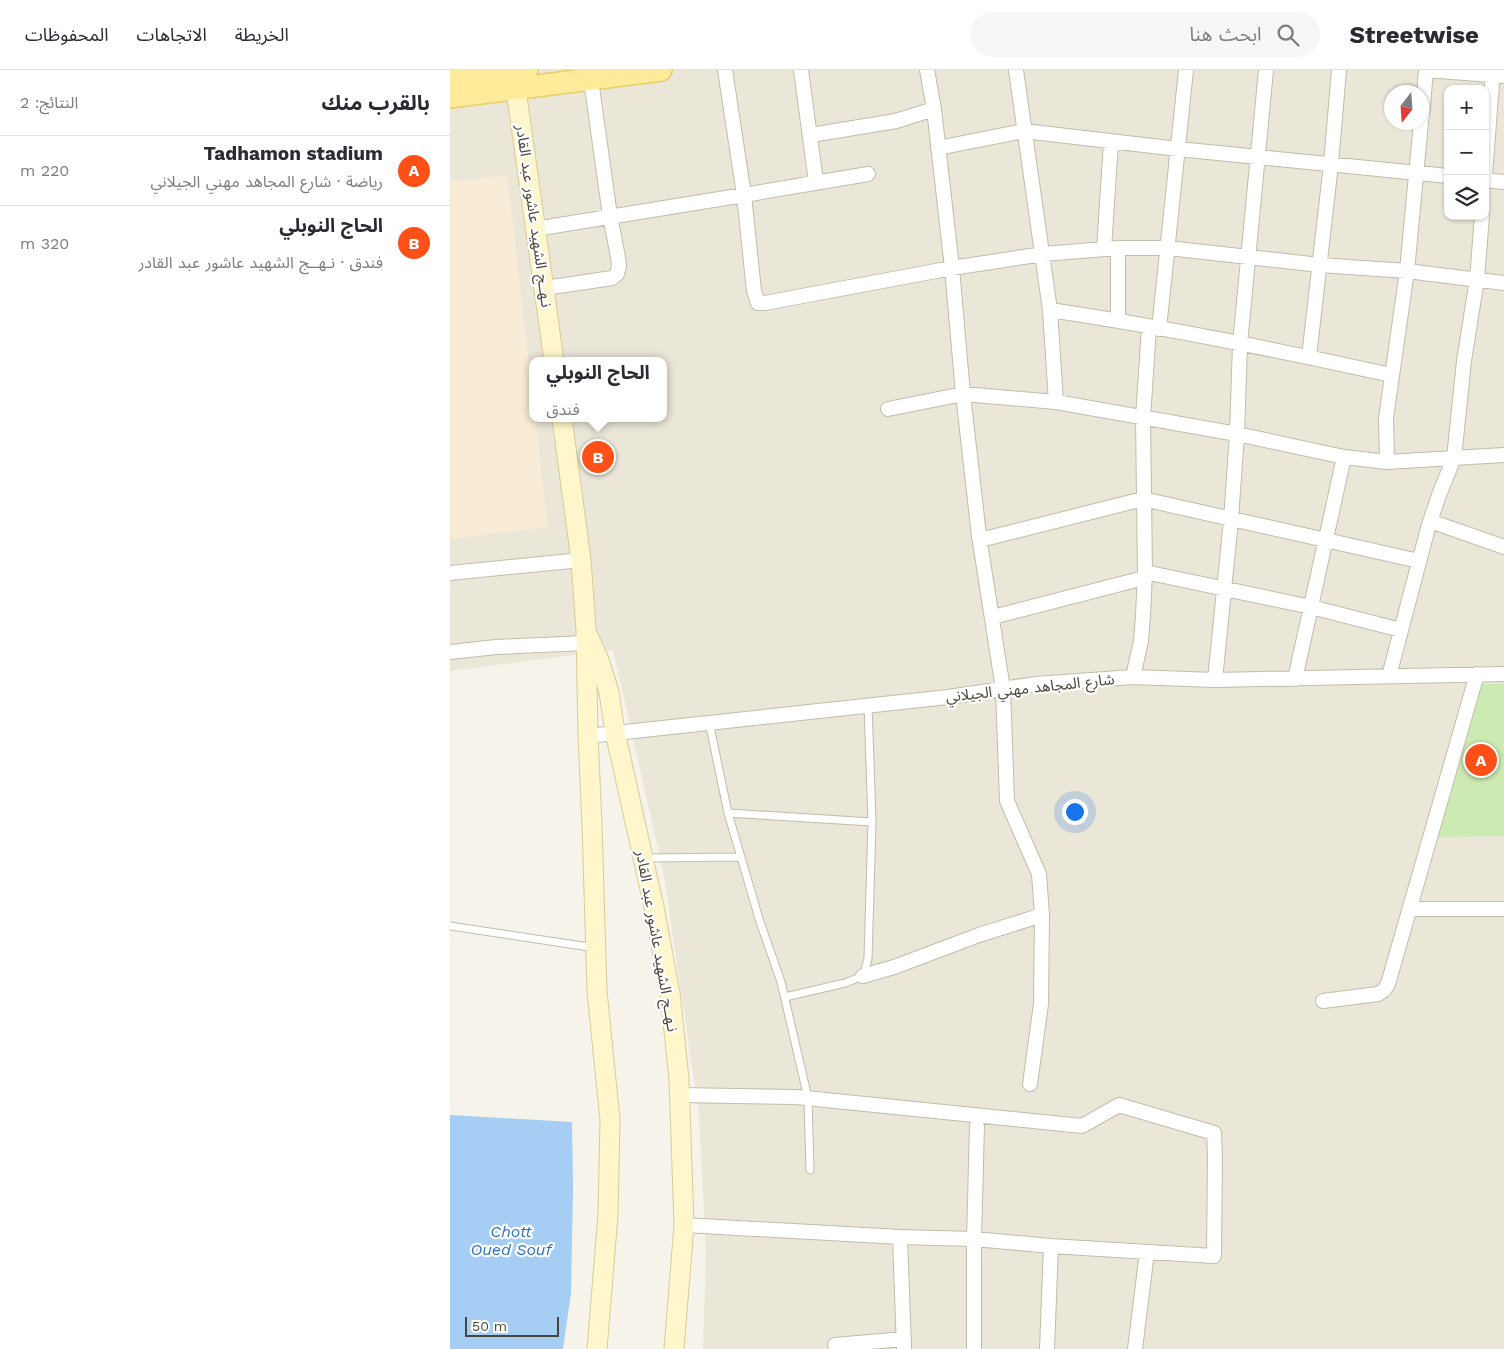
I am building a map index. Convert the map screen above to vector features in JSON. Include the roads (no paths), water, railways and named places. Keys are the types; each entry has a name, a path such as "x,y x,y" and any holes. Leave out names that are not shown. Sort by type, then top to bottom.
{"main road":[{"path":"450,80 519,77 591,80 661,70"},
{"path":"450,97 519,77"},
{"name":"نـهــج الشهيد عاشور عبد القادر","path":"519,77 535,229 554,357"},
{"name":"نـهــج الشهيد عاشور عبد القادر","path":"563,422 580,560 586,637 597,991 610,1120 608,1215 598,1349"},
{"name":"نـهــج الشهيد عاشور عبد القادر","path":"586,637 604,675 609,692 615,732 670,993 680,1095 684,1224 674,1349"}],"street":[{"path":"725,70 744,195 754,291 758,303 765,304 952,268 1043,254 1118,248 1168,248 1320,265 1407,271 1504,283"},
{"path":"801,70 816,182"},
{"path":"927,70 934,110 952,268 963,394 980,540 1003,689 1007,801 1039,874 1042,915 1041,1004 1030,1084"},
{"path":"1016,70 1050,310 1056,402"},
{"path":"1133,678 1141,641 1144,575 1143,418 1154,328 1168,248 1186,70"},
{"path":"1215,680 1231,520 1237,434 1240,344 1266,70"},
{"path":"1309,357 1331,164 1338,70"},
{"path":"1425,85 1426,70 1496,74 1489,138"},
{"path":"545,288 612,278 617,274 619,266 591,80"},
{"path":"811,135 896,122 934,110"},
{"path":"1387,462 1386,418 1407,271 1420,130"},
{"path":"938,148 1024,132 1178,150 1444,176"},
{"path":"1104,249 1111,142"},
{"path":"535,229 868,174"},
{"path":"1489,180 1504,182"},
{"path":"1389,676 1430,521 1454,458 1464,361 1477,279 1482,220"},
{"path":"1118,248 1118,320"},
{"path":"1050,310 1118,320 1391,375"},
{"path":"888,409 963,394 1056,402 1237,434 1344,457 1387,462 1504,455"},
{"path":"1295,679 1344,457"},
{"path":"980,540 1144,499 1419,561"},
{"path":"1430,521 1504,547"},
{"path":"450,573 580,560"},
{"path":"993,617 1144,575 1224,588 1311,607 1401,630"},
{"path":"450,652 586,637"},
{"path":"1323,1001 1378,994 1388,984 1477,674"},
{"name":"شارع المجاهد مهني الجيلاني","path":"588,736 1036,684 1133,678 1215,680 1504,674"},
{"path":"1411,909 1504,909"},
{"path":"863,976 1042,915"},
{"path":"680,1095 808,1098 1082,1126 1119,1105 1214,1133 1215,1155 1214,1256 1051,1246 974,1238 900,1237 684,1224"},
{"path":"974,1349 977,1126"},
{"path":"835,1346 904,1344 900,1237"},
{"path":"1047,1349 1051,1246"},
{"path":"1135,1349 1147,1252"}],"lane":[{"path":"785,996 844,983 863,976 868,959 872,822 868,705"},
{"path":"710,722 728,814 785,996 808,1098 810,1170"},
{"path":"728,814 872,822"},
{"path":"643,858 740,857"},
{"path":"450,926 596,948"}],"water":[{"name":"Chott Oued Souf","path":"450,1115 572,1122 571,1293 563,1349 450,1349"}],"place":[{"name":"الحاج النوبلي","path":"598,457"},
{"name":"Tadhamon stadium","path":"1481,760"}]}
